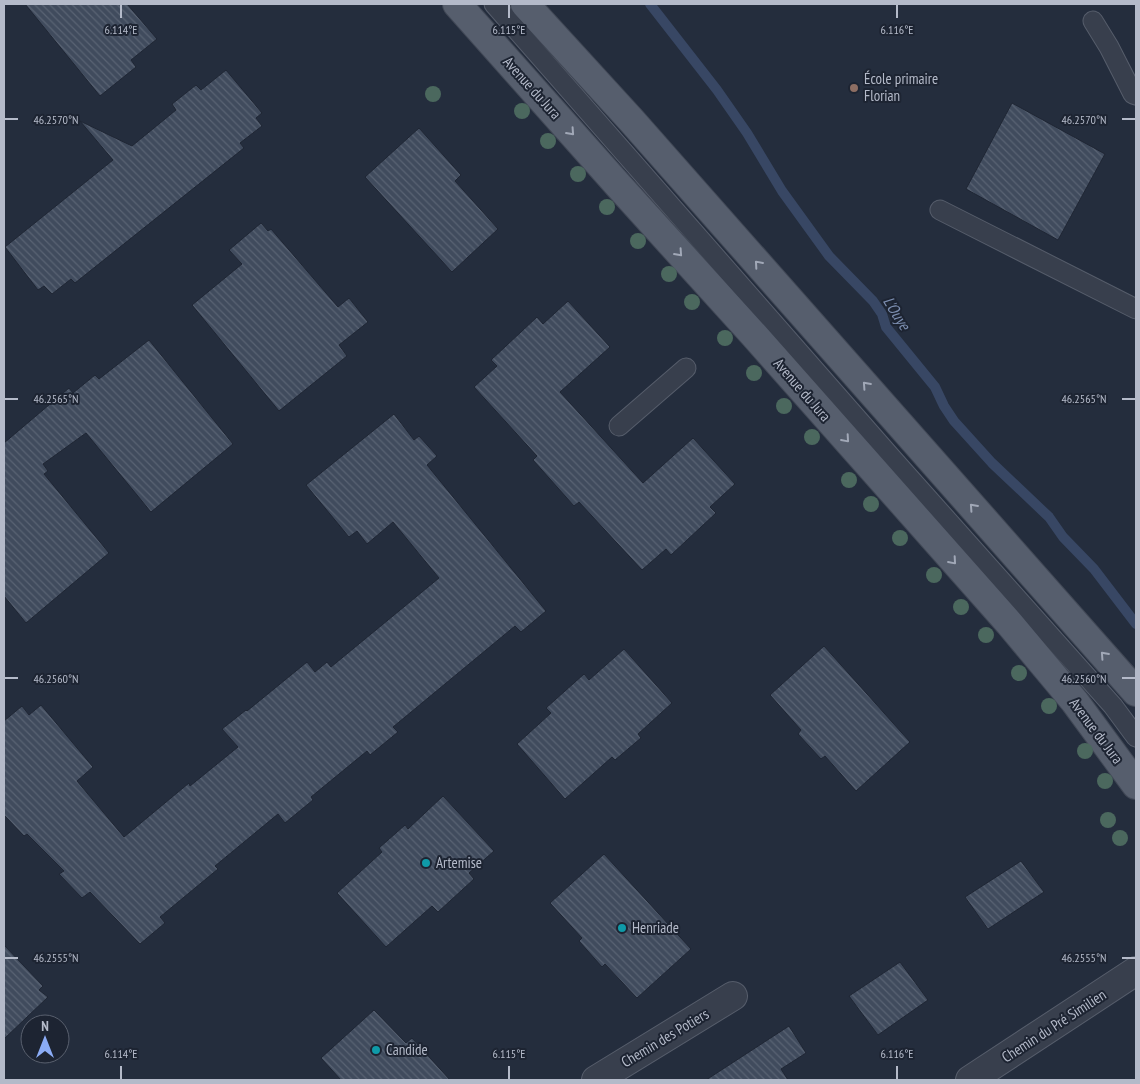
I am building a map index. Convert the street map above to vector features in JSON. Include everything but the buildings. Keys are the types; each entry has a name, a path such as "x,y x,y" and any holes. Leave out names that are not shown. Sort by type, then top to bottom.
{"main road":[{"name":"Avenue du Jura","path":"457,4 624,192 754,334 1009,624 1075,702 1136,785"},
{"path":"526,4 632,121 1136,692"}],"street":[{"name":"Chemin du Pré Similien","path":"970,1080 1136,971"},
{"name":"Chemin des Potiers","path":"596,1080 733,996"}],"lane":[{"path":"494,4 897,464 1113,706 1136,737"},
{"path":"1093,21 1136,95"},
{"path":"940,210 1136,309"},
{"path":"619,426 686,368"}],"waterway":[{"name":"L'Ouye","path":"650,4 717,90 747,133 782,191 829,256 873,301 882,314 886,327 935,387 954,421 992,463 1049,517 1063,537 1094,569 1136,624"}],"place":[{"name":"École primaire Florian","path":"854,88"},
{"name":"Artemise","path":"426,863"},
{"name":"Henriade","path":"622,928"},
{"name":"Candide","path":"376,1050"}]}
